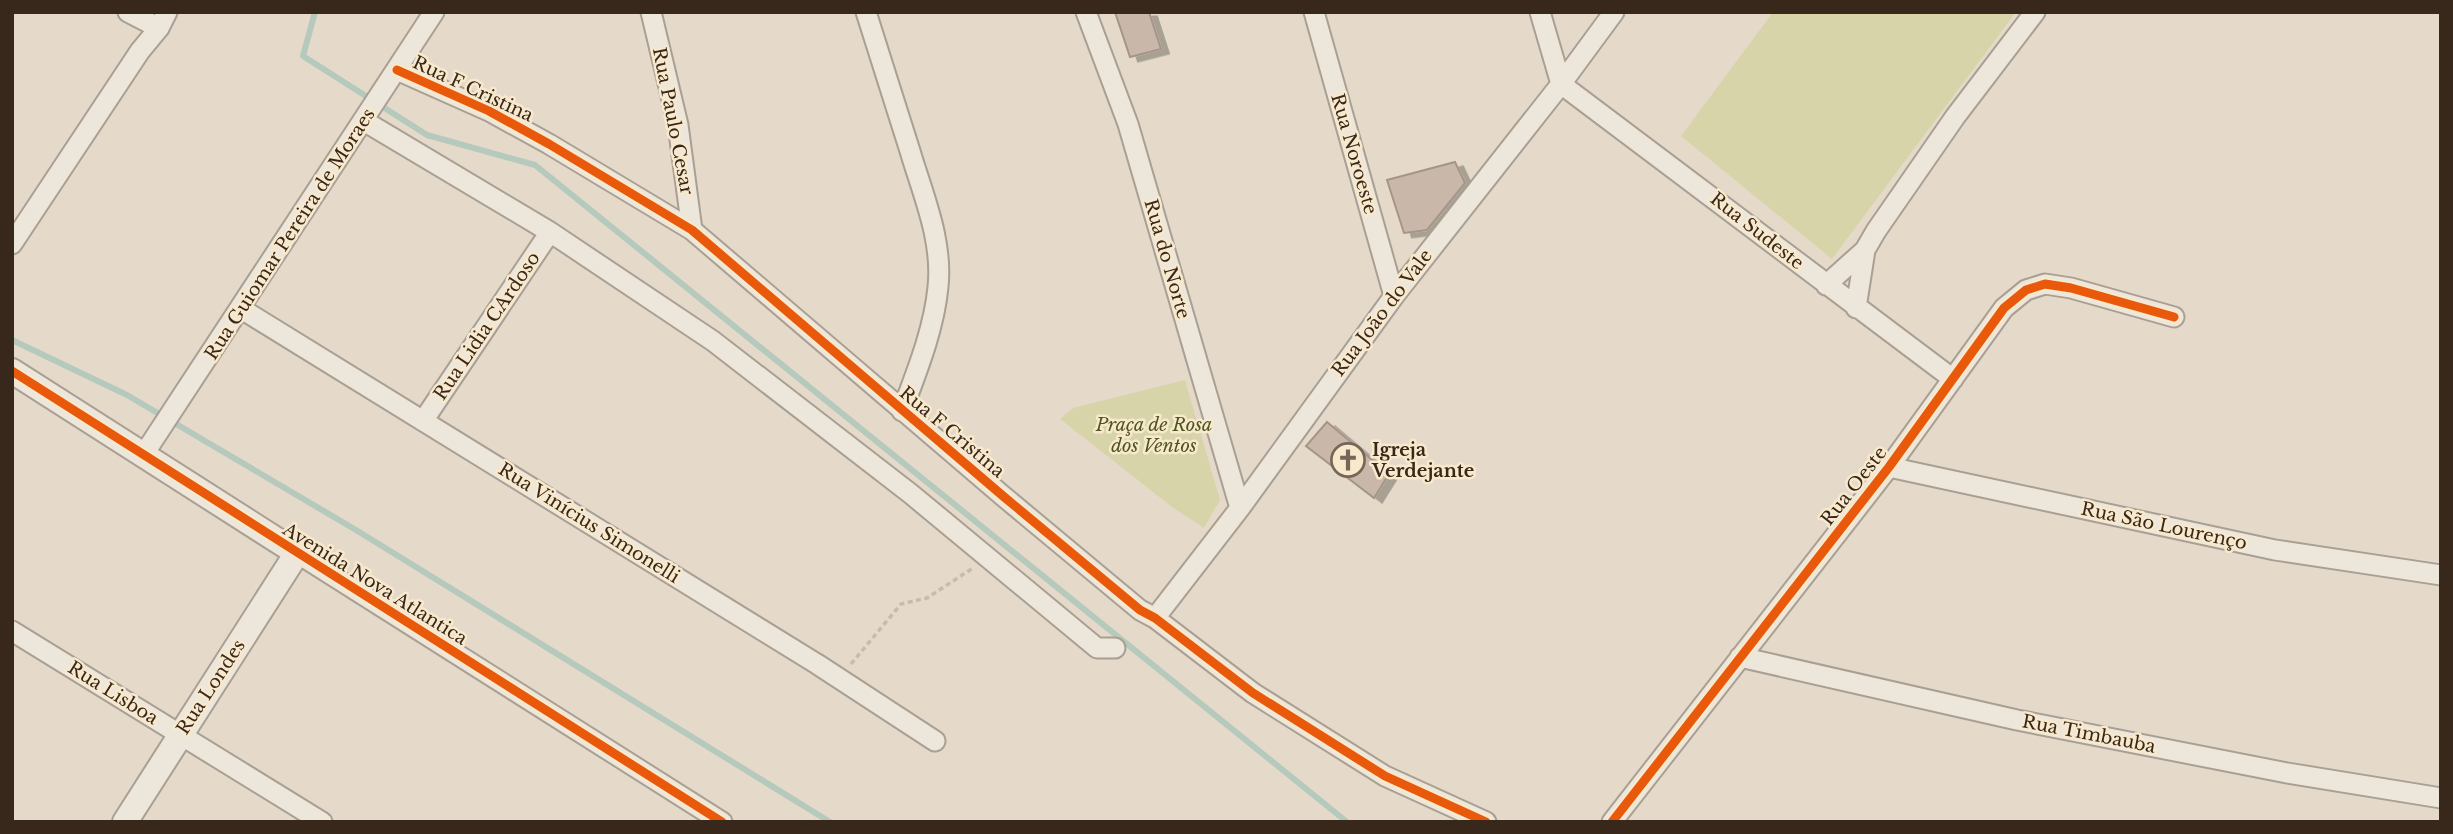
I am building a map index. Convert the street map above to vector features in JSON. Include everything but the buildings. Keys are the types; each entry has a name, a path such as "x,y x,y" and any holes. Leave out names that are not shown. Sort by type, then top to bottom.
{"street":[{"path":"12,244 163,20 128,12"},
{"name":"Rua Guiomar Pereira de Moraes","path":"150,445 434,12"},
{"name":"Rua Paulo Cesar","path":"651,12 678,125 692,230"},
{"path":"866,12 931,219 939,256 933,317 902,411"},
{"name":"Rua do Norte","path":"1086,12 1128,124 1240,508"},
{"name":"Rua Noroeste","path":"1314,12 1394,296"},
{"path":"1540,12 1561,84"},
{"name":"Rua João do Vale","path":"1155,618 1240,508 1394,296 1561,84 1614,12"},
{"path":"1856,307 1866,250 1876,231 1955,117 2035,12"},
{"name":"Rua F Cristina","path":"394,75 513,124 692,230 902,411 1140,610 1155,618 1253,693 1385,776 1486,822"},
{"name":"Rua Sudeste","path":"1561,84 1953,379"},
{"path":"367,117 550,232 713,341 990,558 1097,648 1115,648"},
{"name":"Rua Lidia CArdoso","path":"423,421 550,232"},
{"path":"1826,285 1866,250"},
{"name":"Rua Oeste","path":"1612,822 1889,467 2004,308 2026,290 2045,284 2071,288 2174,317"},
{"name":"Rua Vinícius Simonelli","path":"240,308 817,664 935,741"},
{"name":"Avenida Nova Atlantica","path":"12,371 150,445 297,553 722,822"},
{"name":"Rua São Lourenço","path":"1889,467 2275,550 2441,575"},
{"name":"Rua Londes","path":"125,822 297,553"},
{"name":"Rua Lisboa","path":"12,631 322,822"},
{"name":"Rua Timbauba","path":"1740,657 2017,720 2287,773 2441,798"}],"path":[{"path":"817,664 851,664 901,604 927,598 990,558"}],"green space":[{"path":"1773,12 2016,12 1832,259 1681,136"},
{"name":"Praça de Rosa dos Ventos","path":"1185,380 1220,500 1204,528 1172,507 1060,419 1073,408"}],"waterway":[{"path":"315,12 303,56 427,135 535,165 1347,822"},
{"path":"12,340 127,395 356,530 830,822"}],"cycle path":[{"path":"397,70 489,111 692,230 1140,610 1155,618 1253,693 1385,776 1486,822"},
{"path":"1612,822 1889,467 2004,308 2026,290 2045,284 2071,288 2174,317"},
{"path":"12,371 722,822"}],"place":[{"name":"Igreja Verdejante","path":"1348,460"}]}
